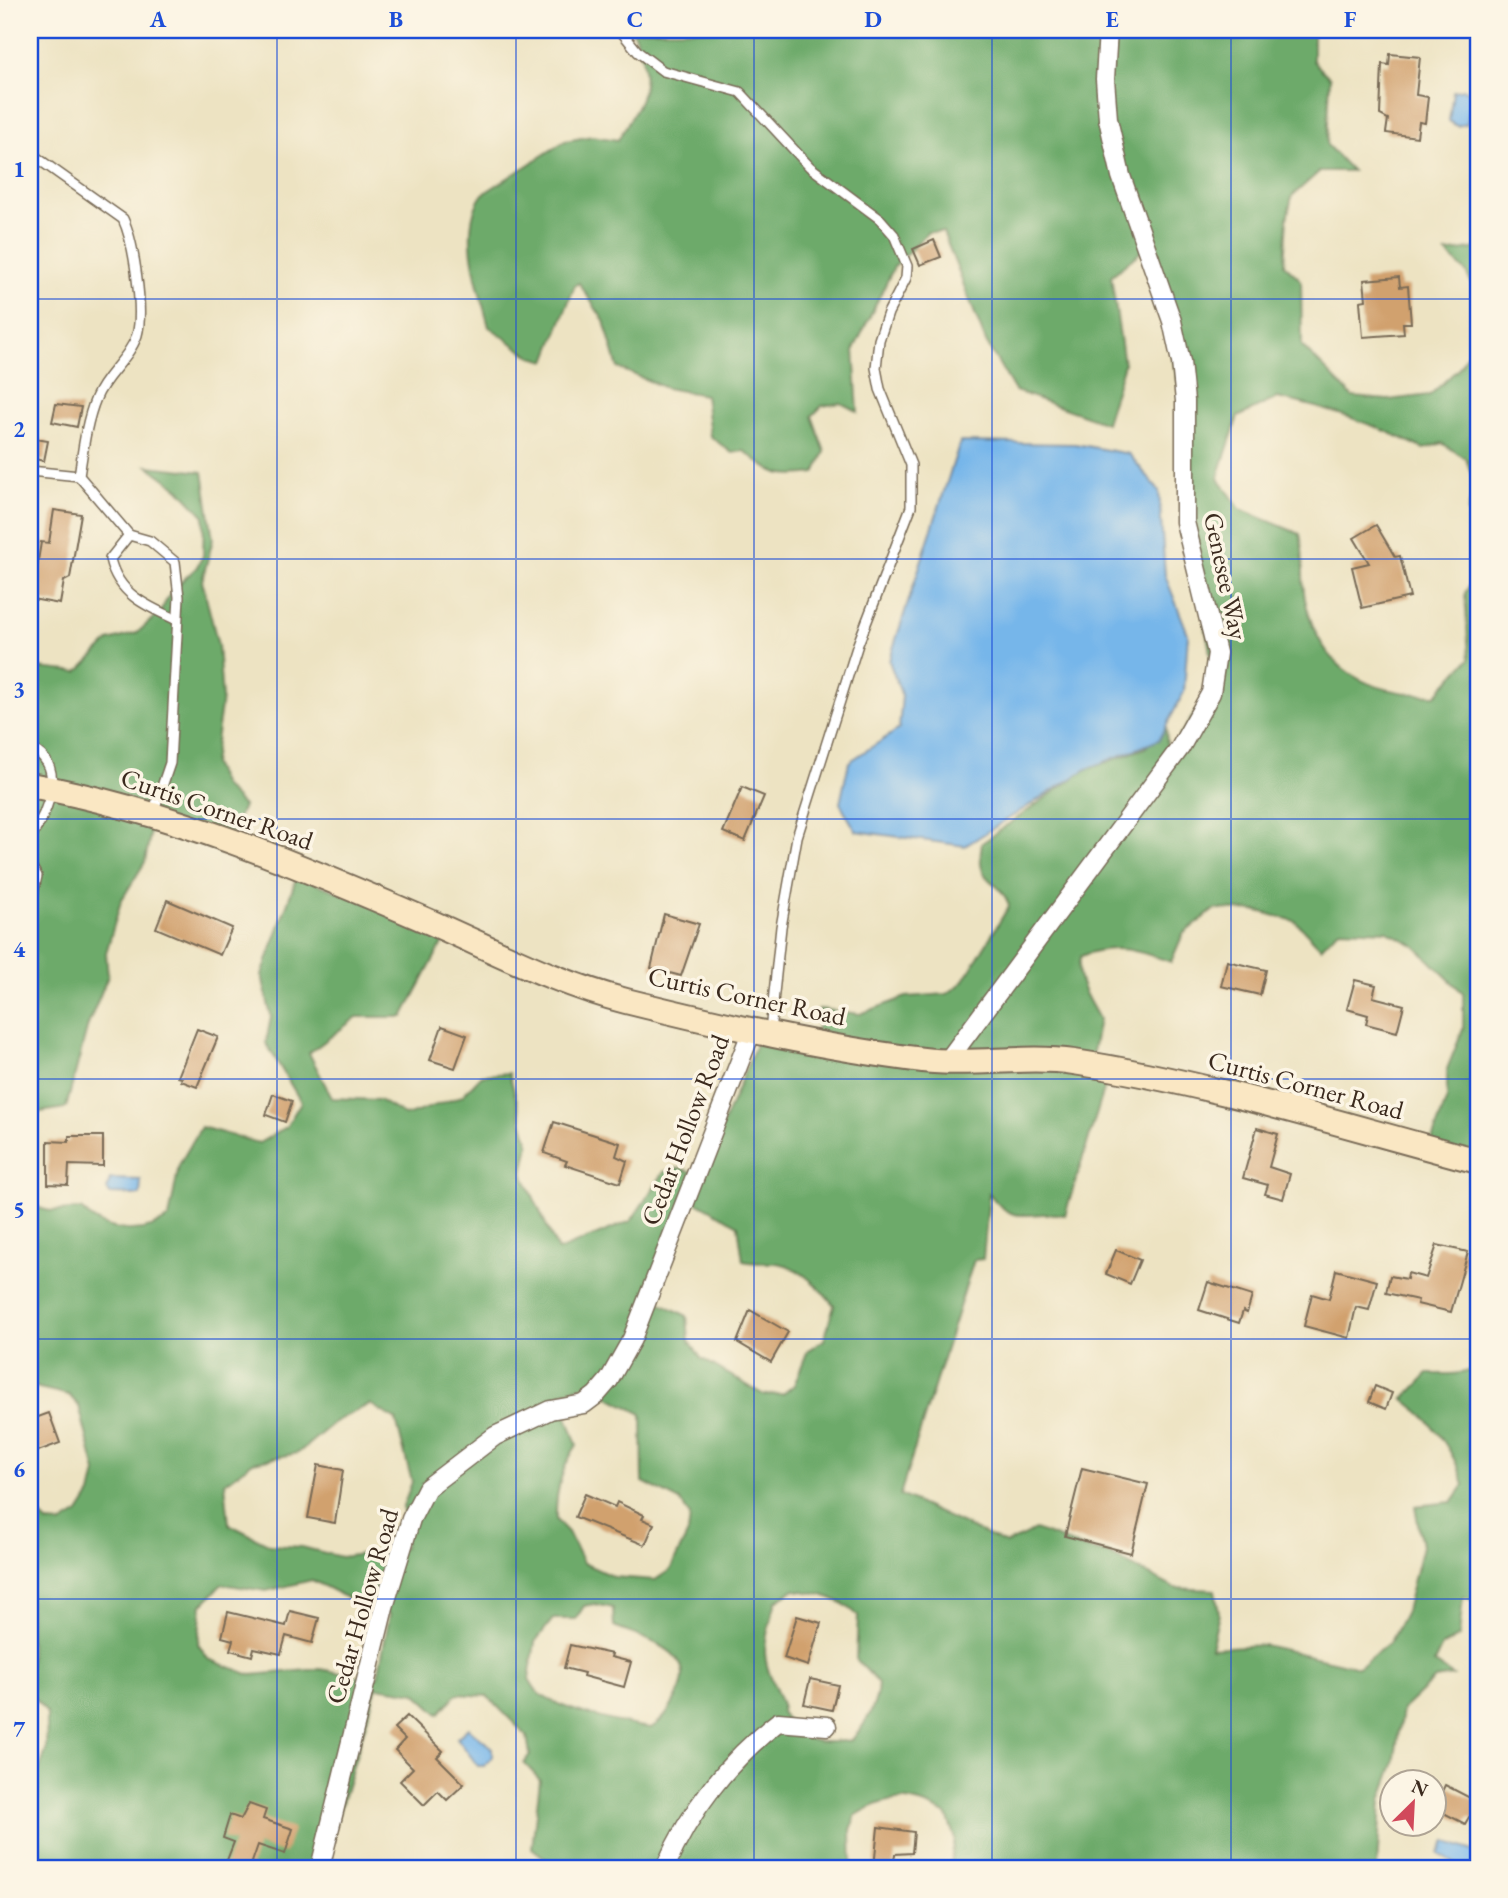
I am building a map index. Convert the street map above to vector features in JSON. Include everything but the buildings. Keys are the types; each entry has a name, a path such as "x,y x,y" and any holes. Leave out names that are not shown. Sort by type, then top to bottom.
{"street":[{"name":"Genesee Way","path":"948,1060 1180,748 1204,708 1214,680 1217,653 1185,522 1185,401 1181,362 1172,320 1121,176 1108,119 1105,79 1108,30"},
{"name":"Curtis Corner Road","path":"41,787 152,814 301,868 589,989 623,1000 761,1031 926,1061 1020,1058 1070,1062 1154,1076 1478,1161"},
{"name":"Cedar Hollow Road","path":"320,1868 384,1607 411,1519 427,1488 495,1436 550,1410 584,1404 609,1380 632,1339 761,1031"},
{"path":"665,1868 687,1821 746,1747 778,1722 827,1726"}],"lane":[{"path":"620,30 638,52 663,71 740,92 810,167 880,219 894,235 907,266 902,288 888,313 879,340 876,368 880,388 911,465 911,507 858,644 797,837 761,1031"},
{"path":"30,153 123,219 130,234 139,313 137,336 103,382 94,400 81,455 79,476 128,536 150,541 175,562 179,597 170,762 152,814"},
{"path":"30,471 79,476"},
{"path":"128,536 110,559 114,576 130,595 177,620"},
{"path":"30,748 40,752 49,764 30,838"},
{"path":"30,864 37,876 30,908"}],"green space":[{"path":"631,30 1313,30 1313,61 1330,78 1327,145 1352,171 1320,171 1292,196 1287,219 1284,264 1301,280 1302,346 1353,397 1388,400 1430,395 1458,369 1475,341 1475,291 1466,272 1446,253 1478,248 1478,537 1478,1158 1431,1143 1447,1098 1447,1069 1463,1029 1463,993 1414,945 1387,931 1339,929 1321,948 1295,921 1257,911 1215,909 1183,934 1171,962 1116,949 1104,949 1081,956 1080,980 1099,1019 1091,1062 1107,1080 1065,1215 1015,1214 998,1204 989,1193 983,1259 974,1260 900,1495 1006,1544 1035,1530 1090,1550 1107,1553 1174,1588 1215,1590 1219,1613 1211,1648 1264,1645 1359,1667 1390,1642 1406,1611 1422,1546 1415,1506 1452,1502 1464,1485 1455,1461 1441,1438 1424,1417 1404,1399 1428,1374 1461,1373 1478,1365 1478,1601 1463,1597 1459,1637 1442,1646 1434,1663 1453,1676 1435,1679 1402,1710 1392,1769 1378,1769 1377,1868 944,1868 950,1865 955,1839 947,1815 922,1804 901,1800 879,1804 855,1816 851,1830 852,1868 558,1868 532,1848 540,1780 524,1763 530,1755 527,1736 487,1696 457,1694 439,1714 416,1693 377,1687 322,1868 30,1868 30,1795 46,1751 47,1713 30,1693 30,1506 48,1523 61,1524 79,1513 91,1494 96,1472 79,1406 69,1395 30,1386 30,1200 46,1210 81,1209 101,1223 124,1230 147,1228 169,1218 179,1165 201,1127 259,1143 286,1127 301,1102 266,1043 271,1017 262,975 297,876 447,934 403,1017 357,1017 309,1053 332,1098 379,1100 406,1116 462,1096 482,1075 509,1073 529,1144 523,1174 558,1251 631,1221 664,1172 680,1168 698,1174 703,1172 757,1042 808,1048 821,1019 819,1009 860,1014 906,997 947,994 963,982 1009,906 1000,889 985,875 980,857 982,843 1085,770 1145,748 1166,726 1167,744 1161,764 1215,682 1187,517 1187,422 1148,246 1111,276 1124,364 1106,423 1015,391 986,342 943,232 928,232 894,267 854,349 858,412 841,403 822,406 812,416 825,452 815,473 784,474 762,465 744,451 732,453 710,436 705,395 666,388 618,368 604,321 579,283 575,285 546,361 523,351 489,327 472,259 475,208 483,194 565,141 592,136 618,140 636,109 643,90 644,68 639,44","holes":["1277,398 1352,418 1424,449 1442,443 1466,459 1475,484 1468,511 1478,537 1477,567 1465,593 1469,659 1436,695 1389,690 1351,674 1335,661 1322,645 1312,624 1305,599 1300,534 1240,509 1218,477 1238,417","693,1200 738,1225 743,1261 776,1263 793,1268 816,1285 834,1305 824,1340 808,1350 794,1385 783,1394 764,1395 701,1358 689,1340 687,1316 651,1298","593,1382 607,1396 642,1414 643,1482 680,1501 690,1516 688,1533 670,1570 655,1580 614,1577 583,1563 568,1532 556,1520 561,1481 567,1462 577,1445 559,1394","370,1404 396,1420 412,1482 403,1506 404,1548 341,1557 302,1547 270,1545 229,1524 225,1483 253,1462 298,1453 336,1421","312,1580 359,1604 390,1614 378,1676 373,1679 320,1669 251,1675 208,1659 198,1644 202,1605 222,1584 266,1591","793,1590 811,1593 845,1605 858,1616 856,1659 878,1683 870,1714 852,1740 811,1740 796,1730 781,1712 782,1704 765,1654 776,1601","595,1604 613,1608 614,1627 666,1649 676,1657 682,1667 683,1679 678,1694 664,1718 651,1728 625,1724 560,1705 539,1693 529,1679 535,1642 553,1619 576,1619 584,1606"]},
{"path":"148,466 203,472 213,539 202,581 218,645 222,698 213,764 223,786 243,806 226,847 152,824 145,862 121,901 106,953 108,976 88,1025 66,1108 40,1112 30,1124 30,667 78,672 109,641 137,633 160,612 172,590 196,568 203,556 204,516 179,489"}],"water":[{"path":"1463,89 1472,94 1467,124 1457,126 1449,121 1453,91"},
{"path":"960,442 1075,444 1129,454 1159,491 1165,575 1188,634 1184,692 1159,740 1087,769 965,846 856,831 840,803 849,762 899,729 902,696 889,661"},
{"path":"110,1179 141,1180 140,1195 110,1194 107,1190"},
{"path":"468,1728 492,1748 492,1757 484,1766 478,1766 457,1738"},
{"path":"1446,1841 1478,1853 1473,1867 1462,1868 1439,1854"}]}
